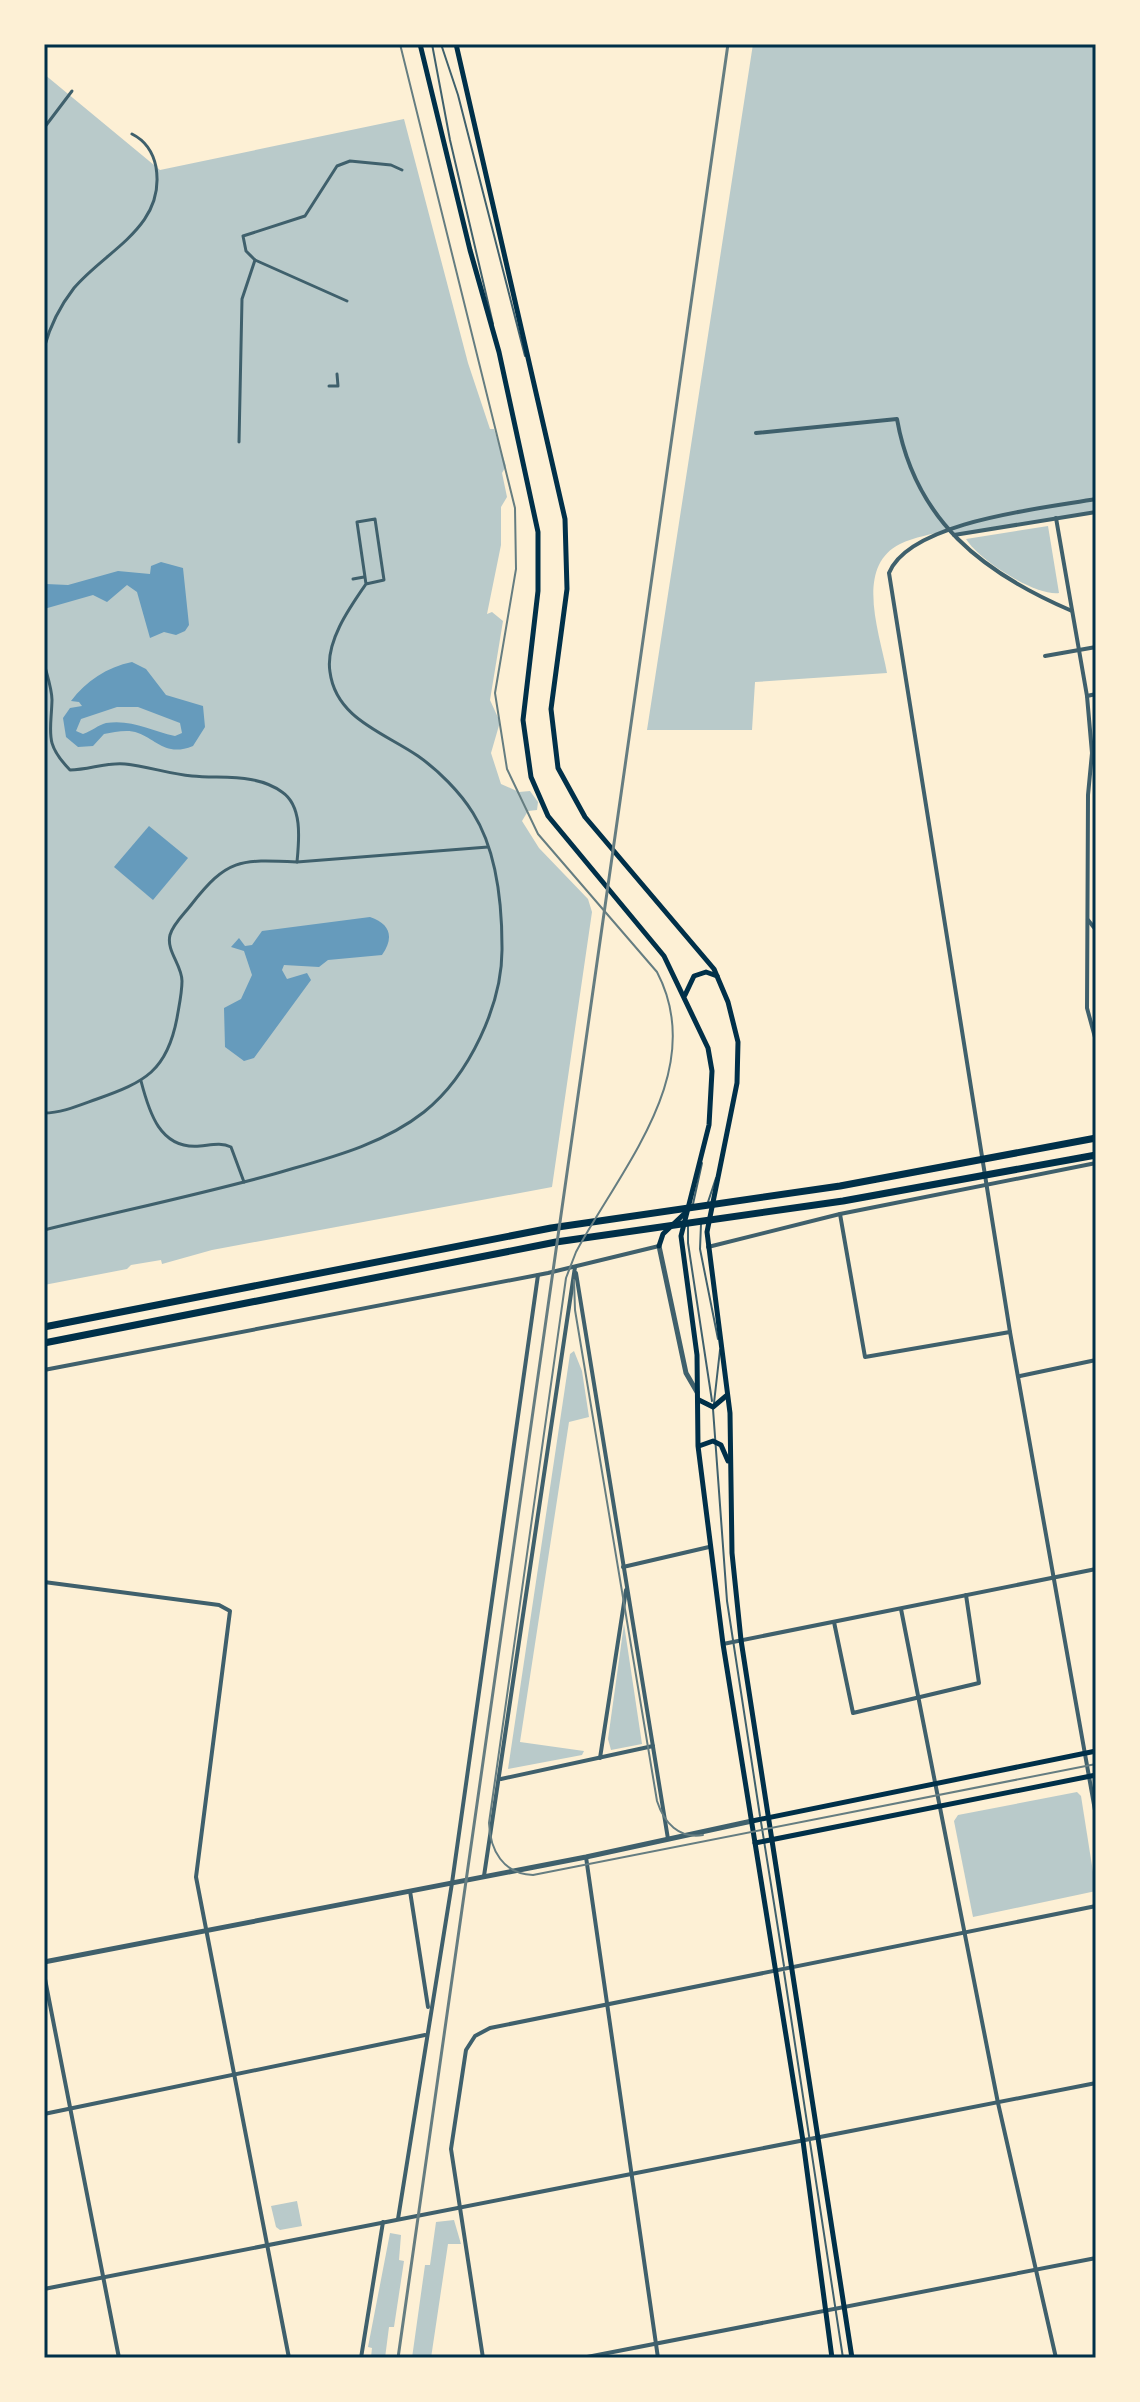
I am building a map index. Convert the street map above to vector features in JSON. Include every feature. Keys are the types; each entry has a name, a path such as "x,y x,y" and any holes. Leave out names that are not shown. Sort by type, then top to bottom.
{"highway":[{"path":"44,1326 551,1228 855,1184 1096,1138"},
{"path":"44,1343 556,1242 843,1201 1096,1155"}],"main road":[{"path":"420,44 470,250 499,352 538,532 538,591 523,699 526,757 548,816 664,956 708,1048 712,1071 709,1125 684,1214 682,1247 694,1328 698,1446 723,1644 803,2141 832,2358"},
{"path":"456,44 565,519 568,565 551,709 553,750 566,787 598,834 718,976 734,1022 740,1058 710,1208 708,1247 727,1390 732,1553 741,1640 852,2358"},
{"path":"685,996 694,976 706,972 718,976"},
{"path":"659,1246 663,1234 684,1214"},
{"path":"698,1396 713,1407 720,1404 727,1390"},
{"path":"698,1446 713,1441 725,1450 730,1470"},
{"path":"752,1821 1096,1751"},
{"path":"755,1843 1092,1776"}],"street":[{"path":"44,128 72,91"},
{"path":"44,348 55,317 72,290 145,222 153,206 157,175 153,156 146,144 132,134"},
{"path":"347,301 255,260 246,251 243,236 305,216 337,166 350,161 391,165 402,170"},
{"path":"239,442 242,299 255,260"},
{"path":"329,386 338,386 337,374"},
{"path":"756,433 897,419 901,443 914,473 949,530 983,565 1024,590 1072,611"},
{"path":"1096,499 961,523 915,546 893,562 889,584 1010,1332 1085,1753 1092,1776 1096,1816"},
{"path":"954,535 1096,512"},
{"path":"1056,518 1087,696 1092,753 1088,801 1087,1008 1096,1041"},
{"path":"44,1230 244,1182 382,1139 425,1111 449,1084 474,1047 498,994 502,958 501,917 488,847 474,814 457,792 421,758 365,726 342,701 329,671 332,649 347,611 366,584 384,580 375,519 357,522 366,584"},
{"path":"353,579 364,577"},
{"path":"1045,656 1096,647"},
{"path":"44,663 52,699 47,728 55,755 70,770 126,764 194,777 232,776 283,792 294,807 299,837 297,862"},
{"path":"1087,696 1096,694"},
{"path":"1088,801 1096,800"},
{"path":"44,1113 59,1112 141,1081 161,1062 174,1033 182,981 169,941 173,928 223,869 267,860 297,862 488,847"},
{"path":"1087,918 1096,930"},
{"path":"141,1081 156,1125 164,1135 176,1143 193,1147 225,1143 231,1147 244,1182"},
{"path":"708,1247 840,1214 1096,1163"},
{"path":"840,1214 865,1357 1010,1332"},
{"path":"44,1370 538,1275 659,1246 686,1373 698,1396"},
{"path":"575,1267 668,1839"},
{"path":"484,1876 501,1779 575,1267"},
{"path":"398,2219 452,1883 538,1275"},
{"path":"1020,1376 1096,1360"},
{"path":"623,1567 709,1547"},
{"path":"723,1644 1096,1569"},
{"path":"44,1582 219,1605 230,1611 196,1864 197,1891 289,2358"},
{"path":"600,1758 627,1588"},
{"path":"834,1622 853,1713 979,1683 966,1595"},
{"path":"901,1609 998,2103 1056,2358"},
{"path":"501,1779 653,1746"},
{"path":"44,1962 586,1857 752,1821"},
{"path":"586,1857 658,2358"},
{"path":"410,1891 429,2014"},
{"path":"483,2358 451,2149 466,2050 475,2036 490,2028 1096,1906"},
{"path":"44,1974 119,2358"},
{"path":"44,2114 426,2035"},
{"path":"44,2289 1096,2083"},
{"path":"361,2358 383,2222"},
{"path":"582,2358 1096,2258"}],"lane":[{"path":"432,44 440,94 486,282 499,352"},
{"path":"441,44 458,95 519,336 541,406"},
{"path":"709,1125 688,1243 713,1407"},
{"path":"724,1150 699,1238 720,1347 713,1407 713,1441 732,1642 785,1968 783,1981 843,2358"}],"shaded area":[{"path":"753,44 1096,44 1096,512 954,535 949,530 900,544 886,555 878,568 874,585 876,621 887,673 755,682 752,730 647,730"},
{"path":"44,74 160,170 404,119 468,363 506,466 502,473 507,497 501,507 501,545 487,614 492,612 503,621 490,700 500,722 491,753 501,784 519,792 530,791 538,802 537,810 528,811 522,821 539,848 588,899 592,912 552,1187 212,1250 162,1264 161,1260 131,1265 127,1269 44,1285"},
{"path":"1048,526 1059,593 1036,589 1008,575 983,557 966,539"},
{"path":"574,1351 582,1371 589,1417 569,1422 520,1742 584,1751 582,1755 508,1769 570,1354"},
{"path":"624,1624 642,1744 611,1750 608,1739"},
{"path":"1077,1792 1081,1796 1096,1891 973,1917 954,1821 958,1815"},
{"path":"297,2201 302,2226 280,2230 276,2227 271,2206"},
{"path":"454,2220 461,2244 448,2244 431,2358 412,2358 425,2265 430,2265 436,2222"},
{"path":"390,2233 401,2235 399,2260 404,2261 394,2327 389,2327 385,2358 371,2358 372,2348 368,2347"}],"water":[{"path":"161,562 183,568 189,625 176,635 164,632 150,638 137,592 127,585 107,602 93,595 44,609 46,584 68,585 118,571 150,574 151,566"},
{"path":"132,662 146,669 166,695 203,706 205,727 193,746 169,749 130,731 104,734 93,746 78,747 66,737 63,718 70,708 82,706 79,702 71,701 83,687 114,667","holes":["117,707 138,707 180,723 182,733 175,736 115,722 83,734 76,731 81,719"]},
{"path":"149,826 188,858 153,900 114,867"},
{"path":"370,917 388,932 388,943 382,955 328,960 319,967 284,965 282,970 287,979 307,973 311,980 254,1058 244,1061 225,1047 224,1008 241,999 252,975 244,951 231,947 239,938 245,946 252,945 262,931"}],"tram line":[{"path":"400,44 515,508 516,569 495,693 507,769 538,834 657,972 670,1009 673,1046 666,1082 653,1118 576,1252 566,1278 489,1823 495,1851 506,1865 523,1874 533,1875 1096,1764"},
{"path":"574,1280 575,1310 657,1801 674,1828 694,1836 703,1835"}],"railway":[{"path":"398,2358 728,44"}]}
